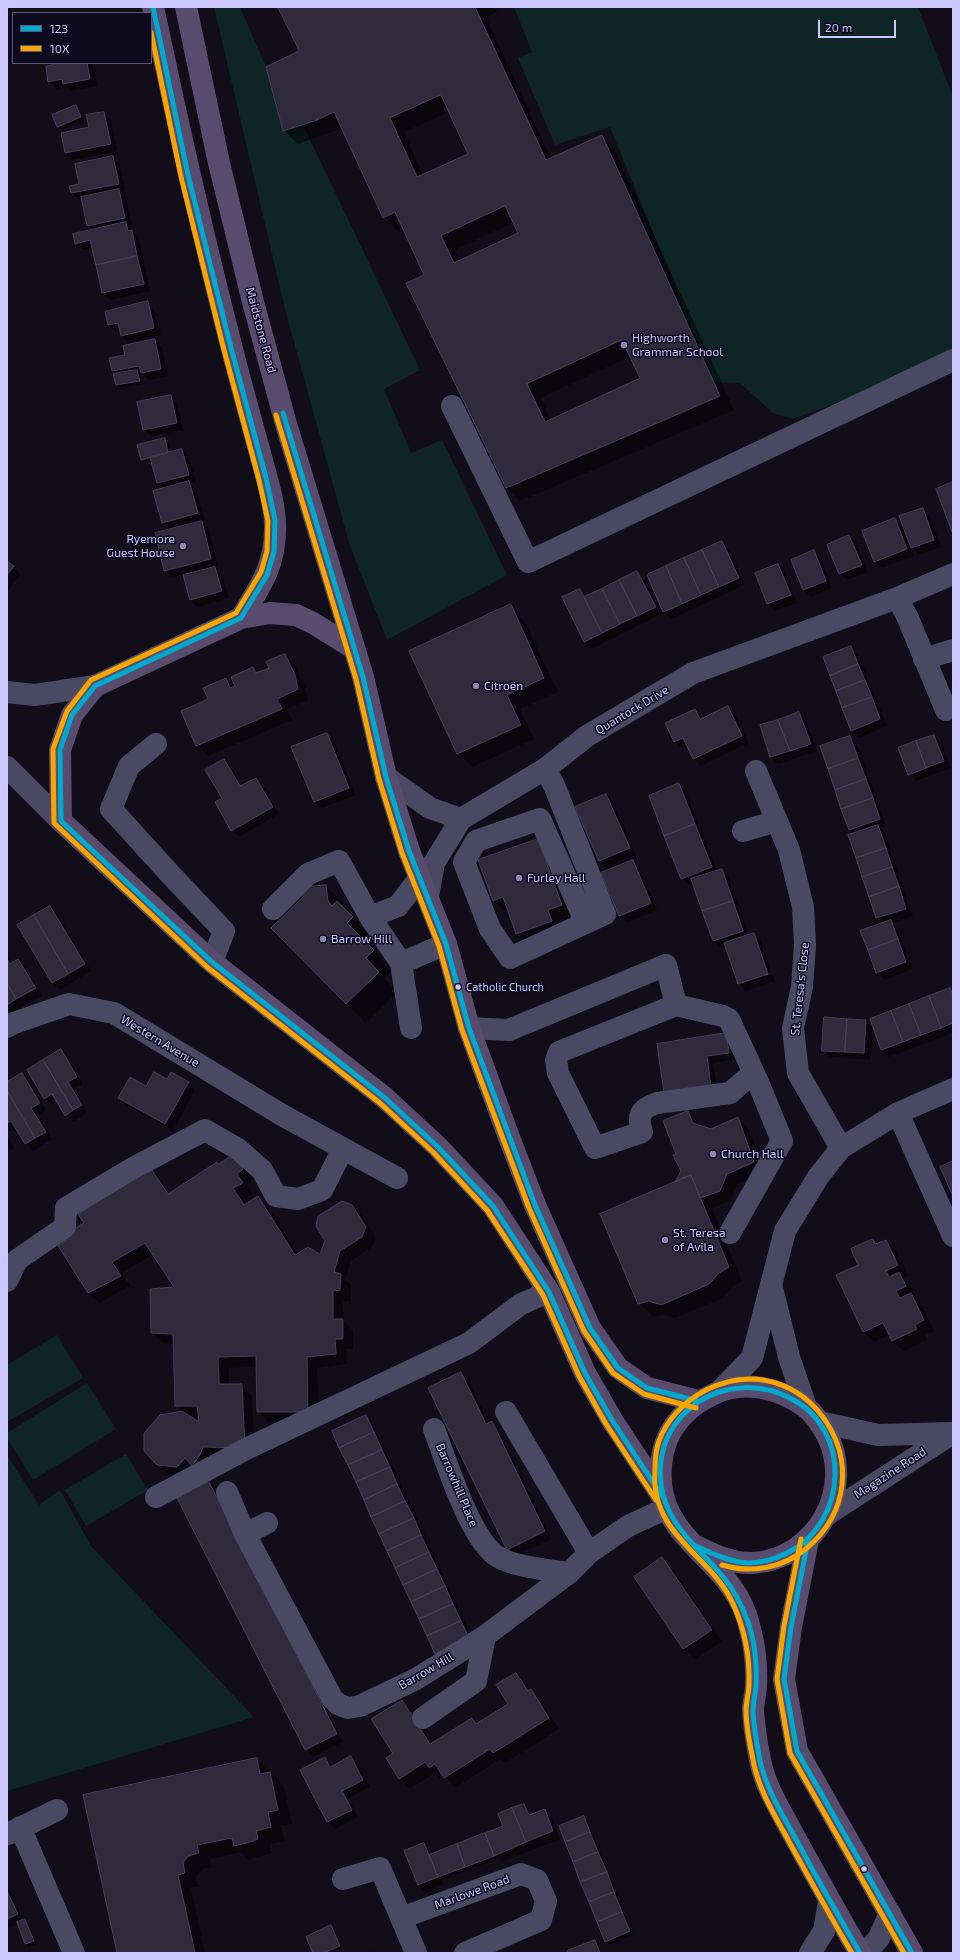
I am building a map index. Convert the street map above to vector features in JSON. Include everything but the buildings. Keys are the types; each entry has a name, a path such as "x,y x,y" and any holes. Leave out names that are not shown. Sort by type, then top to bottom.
{"main road":[{"path":"152,7 188,175 276,520 274,552 271,564 267,575 241,618"},
{"name":"Maidstone Road","path":"186,7 219,163 253,302 286,424 363,677 386,777 409,851 421,876 446,944 469,1028 535,1206 590,1328 618,1368 647,1388 698,1401"},
{"path":"353,648 313,623 296,615 270,613 241,618 95,686 72,715 60,750 61,821 212,962 385,1098 438,1146 493,1206 549,1292 585,1373 612,1420 665,1502 673,1522 734,1589 749,1625 756,1684 753,1710 761,1763 770,1791 860,1953"},
{"path":"665,1502 660,1470 665,1443 678,1420 698,1401 721,1390 750,1386 780,1392 813,1415 831,1443 837,1467 836,1491 828,1514 819,1528 808,1540 782,1556 753,1563 723,1559 696,1546"},
{"path":"808,1540 791,1627 784,1679 797,1751 912,1953"}],"street":[{"path":"452,406 528,562 953,360"},
{"name":"Quantock Drive","path":"428,896 434,863 461,819 545,769 587,736 693,673 897,598 953,574"},
{"path":"897,598 907,616 946,710"},
{"path":"924,659 953,650"},
{"path":"7,692 35,695 95,686"},
{"path":"156,744 129,766 111,808 170,874 224,930 212,962"},
{"path":"7,767 61,821"},
{"path":"545,769 554,784 605,914 586,923 510,958 490,929 464,862 476,841 540,819 586,923"},
{"name":"St. Teresa's Close","path":"756,771 789,850 803,907 805,945 802,987 793,1028 798,1073 841,1148"},
{"path":"386,777 430,808 461,819"},
{"path":"743,831 777,821"},
{"path":"273,909 308,874 339,861 370,917 401,963 411,1028"},
{"path":"370,917 398,906 421,876"},
{"path":"401,963 446,944"},
{"path":"469,1028 509,1030 666,965 676,1005"},
{"name":"Western Avenue","path":"7,1027 14,1022 69,1004 114,1013 282,1115 397,1178"},
{"path":"730,1233 782,1141 754,1073 728,1019 723,1016 676,1005 559,1052 556,1060 558,1073 595,1148 642,1132 640,1116 643,1110 648,1106 657,1102 730,1093 754,1073"},
{"path":"721,1390 752,1358 785,1231 818,1177 841,1148 898,1113 953,1089"},
{"path":"898,1113 953,1236"},
{"path":"7,1281 17,1260 65,1227 66,1208 133,1168 205,1130 238,1149 262,1170 276,1196 298,1199 322,1190 344,1149"},
{"path":"772,1285 789,1357 813,1415"},
{"path":"156,1497 246,1449 469,1343 521,1304 549,1292"},
{"path":"506,1412 589,1553"},
{"name":"Magazine Road","path":"813,1415 878,1435 953,1433"},
{"name":"Barrowhill Place","path":"434,1429 474,1529 496,1555 522,1566 569,1573"},
{"name":"Magazine Road","path":"828,1514 953,1433"},
{"name":"Barrow Hill","path":"227,1492 245,1534 332,1698 338,1704 348,1708 360,1706 416,1679 485,1636 569,1573 589,1553 665,1502"},
{"path":"245,1534 267,1523"},
{"path":"423,1718 476,1681 485,1636"},
{"path":"57,1810 14,1831 74,1953"},
{"path":"343,1879 380,1868 416,1953"},
{"name":"Marlowe Road","path":"401,1918 521,1874 536,1880 546,1901 541,1920 465,1953"},
{"path":"810,1953 824,1931 830,1901"},
{"path":"866,1953 879,1938 890,1913"}],"green space":[{"path":"214,7 240,7 266,67 283,131 303,125 420,370 384,389 411,453 442,440 507,575 387,640 349,543 285,309"},
{"path":"514,7 918,7 953,97 953,359 793,419 773,413 740,383 714,382 610,127 555,145 518,58 532,52"},
{"path":"57,1335 83,1378 7,1422 7,1365"},
{"path":"87,1383 116,1429 33,1480 7,1438 7,1433"},
{"path":"126,1454 148,1490 86,1526 65,1490"},
{"path":"7,1455 39,1505 60,1490 91,1546 254,1717 7,1791"}],"transit line":[{"name":"123","path":"153,7 188,175 230,344 266,478 275,520 274,552 267,575 241,618 95,686 72,715 60,750 61,821 212,962 385,1098 438,1147 493,1206 549,1292 585,1373 612,1420 662,1496"},
{"name":"10X","path":"152,37 181,177 223,346 259,480 268,521 267,551 261,572 236,613 91,680 67,711 53,749 54,823 207,967 380,1103 433,1152 487,1210 543,1295 579,1376 606,1424 656,1500"},
{"name":"123","path":"283,413 363,677 386,777 409,851 446,944 469,1028 535,1205 590,1328 618,1368 647,1388 698,1401"},
{"name":"10X","path":"276,415 356,679 379,779 402,853 439,946 462,1030 529,1208 584,1331 613,1373 644,1394 696,1408"},
{"name":"10X","path":"722,1565 733,1568 756,1569 777,1565 798,1555 807,1548 832,1518 842,1485 840,1452 827,1422 805,1399 776,1383 743,1379 706,1390 698,1394 684,1405 667,1425 662,1433 658,1445 655,1464 656,1493 662,1512 672,1529 712,1573 734,1606 744,1635 748,1655 749,1691 746,1707 747,1723 756,1772 764,1794 775,1816 852,1953"},
{"name":"123","path":"696,1546 728,1559 753,1563 768,1560 787,1553 807,1539 822,1520 831,1499 835,1476 833,1453 825,1431 810,1412 790,1398 766,1390 742,1388 720,1392 699,1402 682,1416 669,1435 661,1458 661,1484 664,1499 669,1512 694,1546 728,1583 735,1593 743,1610 748,1622 755,1654 756,1687 753,1712 763,1772 771,1793 782,1814 860,1953"},
{"name":"10X","path":"801,1539 784,1626 777,1679 790,1753 904,1953"},
{"name":"123","path":"808,1540 791,1627 784,1679 797,1751 912,1953"}],"place":[{"name":"Highworth Grammar School","path":"624,345"},
{"name":"Ryemore Guest House","path":"183,546"},
{"name":"Citroën","path":"476,686"},
{"name":"Furley Hall","path":"519,878"},
{"name":"Barrow Hill","path":"323,939"},
{"name":"Catholic Church","path":"458,987"},
{"name":"Church Hall","path":"713,1154"},
{"name":"St. Teresa of Avila","path":"665,1240"}]}
